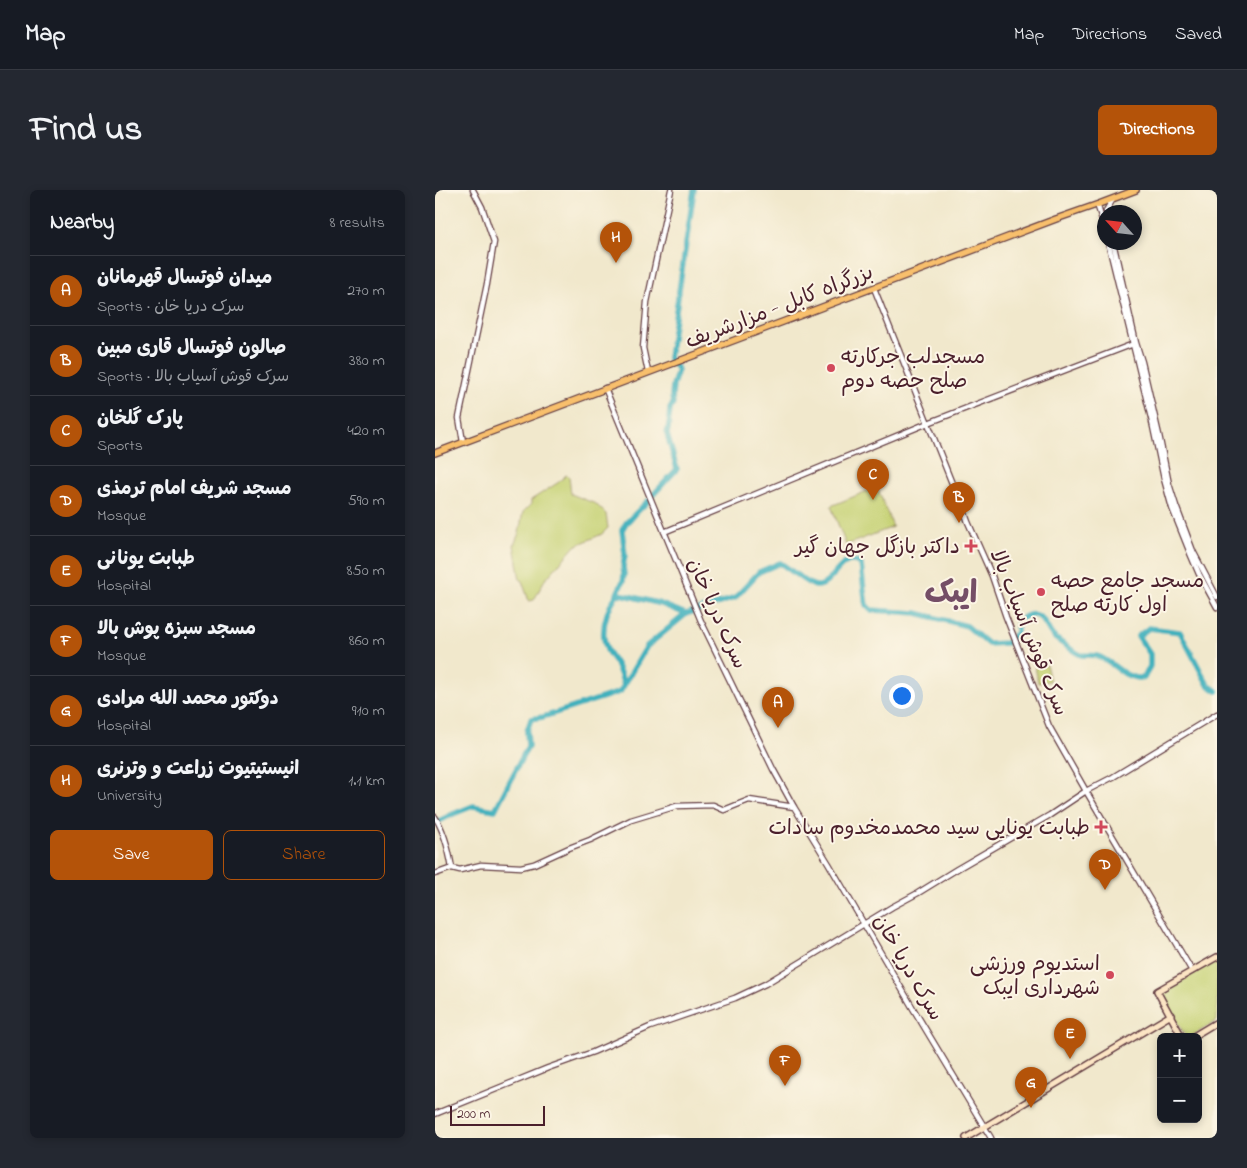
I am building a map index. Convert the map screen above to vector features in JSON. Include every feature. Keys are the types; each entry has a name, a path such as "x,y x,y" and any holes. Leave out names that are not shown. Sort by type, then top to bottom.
{"highway":[{"name":"بزرگراه کابل - مزارشریف","path":"1103,205 1114,198 1136,190"},
{"name":"بزرگراه کابل - مزارشریف","path":"435,453 1055,219 1097,207"}],"main road":[{"path":"1181,1033 1157,991 1217,957"},
{"path":"966,1138 1171,1015"},
{"path":"1199,1033 1217,1022"}],"street":[{"path":"463,442 459,418 494,242 473,190"},
{"path":"648,372 643,348 647,302 671,190"},
{"path":"1110,205 1114,198"},
{"path":"1110,250 1172,508 1199,574 1217,607"},
{"path":"1115,250 1134,344 1142,362 1169,484 1193,551 1217,597"},
{"name":"سرک قوش آسیاب بالا","path":"874,288 968,522 992,576 1049,726 1192,971"},
{"path":"664,532 928,424 1134,344"},
{"name":"سرک دریا خان","path":"605,388 701,621 773,769 991,1138"},
{"path":"435,1114 593,1052 655,1025 735,998 765,984 1217,714"},
{"path":"435,874 453,868 459,870 481,865 521,867 534,864 631,820 677,806 713,805 724,810 749,800 794,807"},
{"path":"436,818 448,845 453,868"}],"green space":[{"path":"566,475 569,476 571,494 596,504 606,514 608,528 602,534 575,546 544,581 534,600 529,601 520,580 514,545 519,533 523,512 531,504 531,500 559,482"},
{"path":"877,487 893,527 846,545 831,506"},
{"path":"1046,664 1050,681 1038,683 1035,666"},
{"path":"1217,959 1217,1021 1197,1033 1184,1033 1160,993"}],"waterway":[{"path":"669,419 670,409 673,404 673,385 678,370 669,358 694,190"},
{"path":"669,423 667,434 673,455"},
{"path":"652,496 677,469 674,459"},
{"path":"617,594 624,575 625,555 622,530 626,523 648,501"},
{"path":"435,823 473,806 495,810 528,746 527,731 531,719 543,717 620,692 647,646 686,614 735,598 759,572 780,563 808,583 816,586 822,585 827,581 842,565 854,561 861,564 866,605 871,610 917,613 967,626 988,644 1007,643 1017,632 1018,621 1029,615 1036,615 1042,619 1055,638 1076,652 1081,655 1100,657 1125,674 1137,678 1144,678 1150,666 1150,654 1138,636 1149,628 1180,632 1208,685 1217,691"},
{"path":"624,685 616,664 607,650 604,635 607,614 617,594 661,604 686,614"}],"place":[{"name":"انیستیتیوت زراعت و وترنری","path":"616,263"},
{"name":"مسجدلب جرکارته صلح حصه دوم","path":"831,368"},
{"name":"پارک گلخان","path":"873,500"},
{"name":"صالون فوتسال قاری مبین","path":"959,523"},
{"name":"داکتر بازگل جهان گیر","path":"971,546"},
{"name":"مسجد جامع حصه اول کارته صلح","path":"1041,592"},
{"name":"میدان فوتسال قهرمانان","path":"778,728"},
{"name":"طبابت یونایی سید محمدمخدوم سادات","path":"1101,827"},
{"name":"مسجد شریف امام ترمذی","path":"1105,890"},
{"name":"استدیوم ورزشی شهرداری ایبک","path":"1110,975"},
{"name":"طبابت یونانی","path":"1070,1059"},
{"name":"مسجد سبزه پوش بالا","path":"785,1086"},
{"name":"دوکتور محمد الله مرادی","path":"1031,1108"}],"district":[{"name":"ایبک","path":"951,591"}]}
